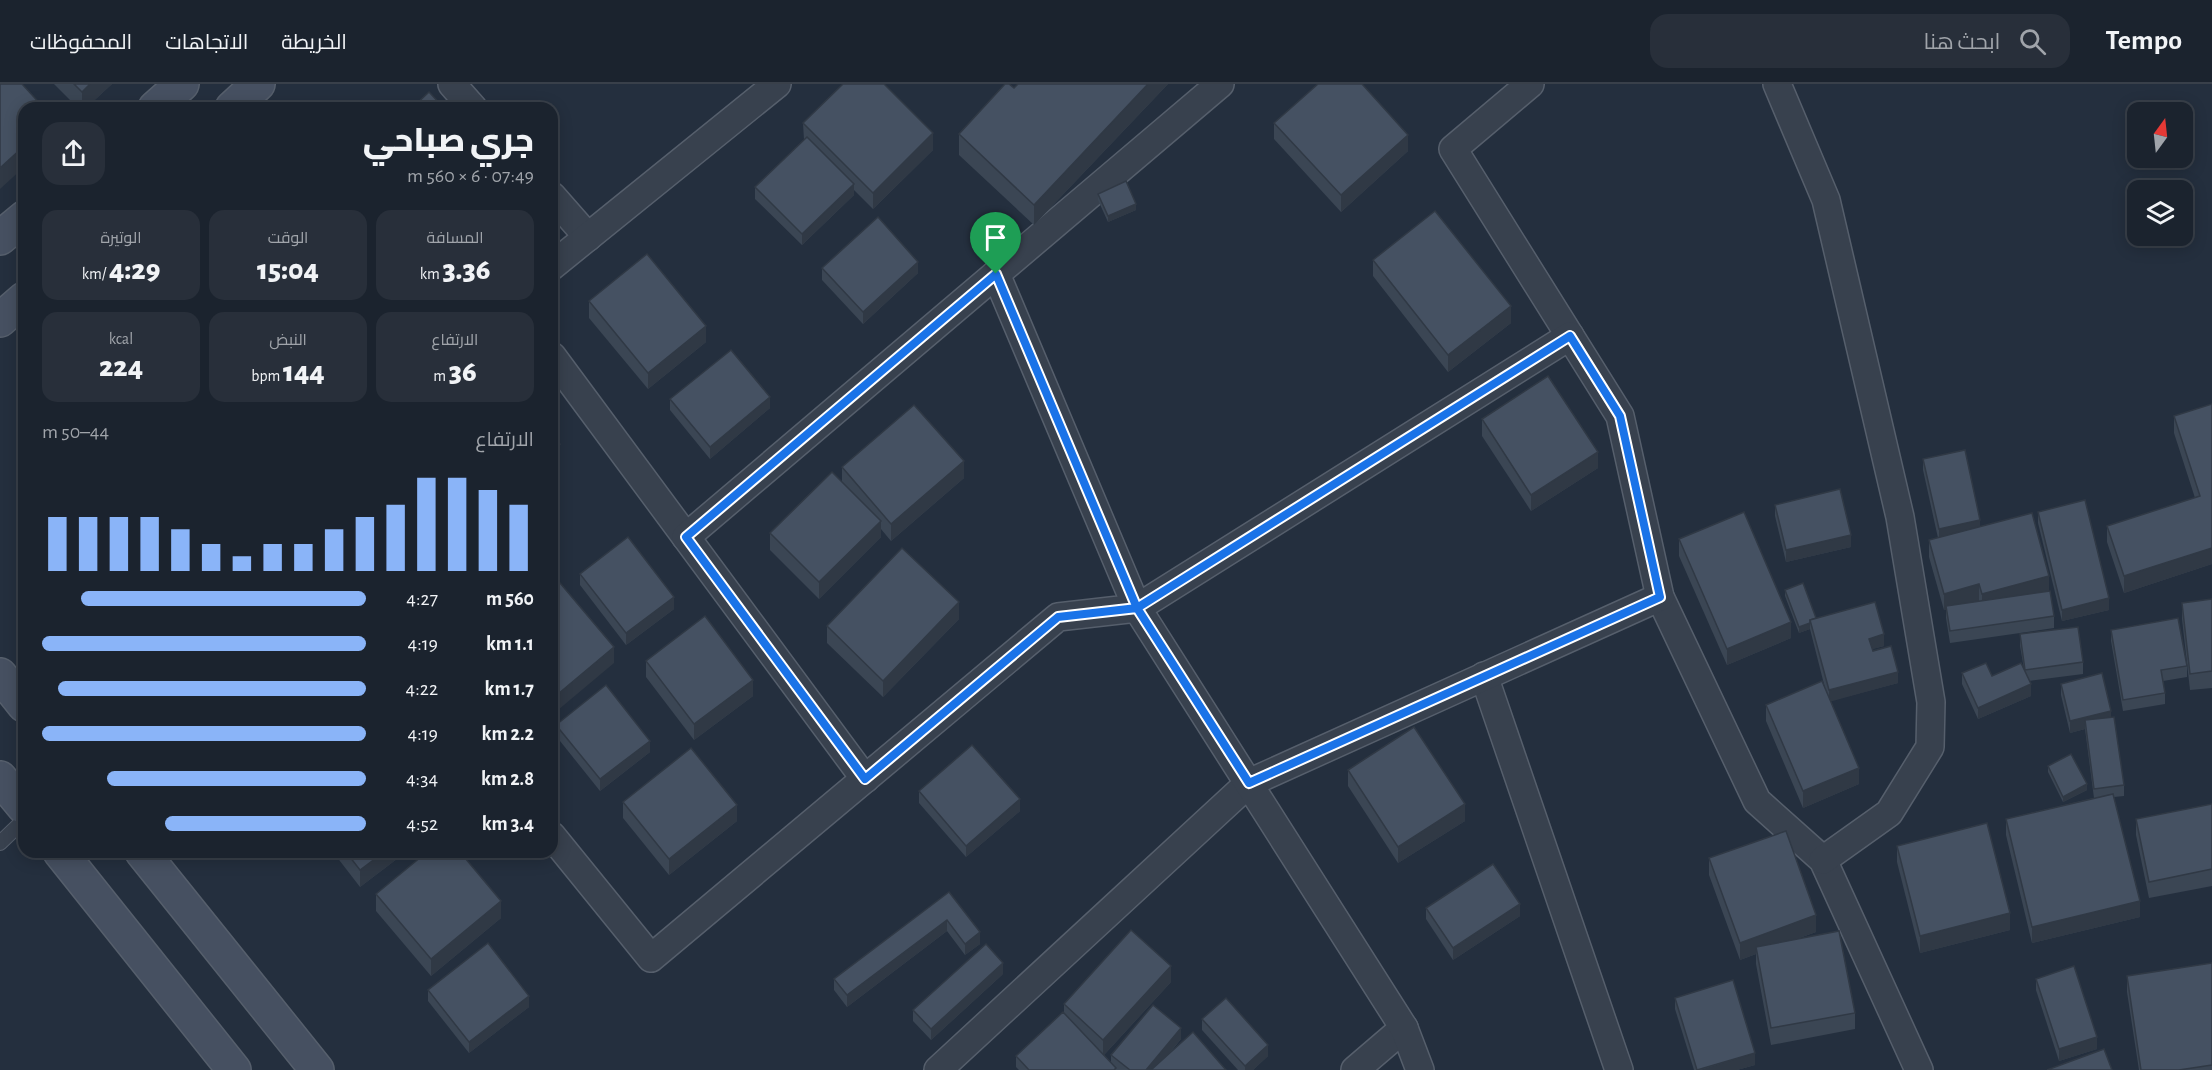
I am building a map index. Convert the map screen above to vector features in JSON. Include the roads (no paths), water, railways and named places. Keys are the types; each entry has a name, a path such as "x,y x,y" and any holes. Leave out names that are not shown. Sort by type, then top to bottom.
{"main road":[{"path":"162,102 182,84"},
{"path":"238,102 258,84"},
{"path":"0,238 18,223"},
{"path":"0,320 18,304"},
{"path":"0,675 18,698"},
{"path":"0,778 18,800"},
{"path":"65,858 234,1070"},
{"path":"147,858 317,1070"}],"street":[{"path":"452,84 468,102"},
{"path":"558,261 777,84"},
{"path":"686,537 1220,84"},
{"path":"1530,84 1453,149 1620,416 1660,597 1757,801 1823,860 1919,1070"},
{"path":"1777,84 1826,200 1900,517 1931,702 1930,747 1889,813 1823,860"},
{"path":"558,203 588,237"},
{"path":"996,274 1137,608 1404,1028 1420,1070"},
{"path":"558,843 651,958 1058,617 1137,608 1570,336"},
{"path":"558,364 865,779"},
{"path":"938,1070 1249,783 1660,597"},
{"path":"1484,676 1619,1070"},
{"path":"1355,1070 1404,1028"}],"lane":[{"path":"0,843 18,826"}]}
